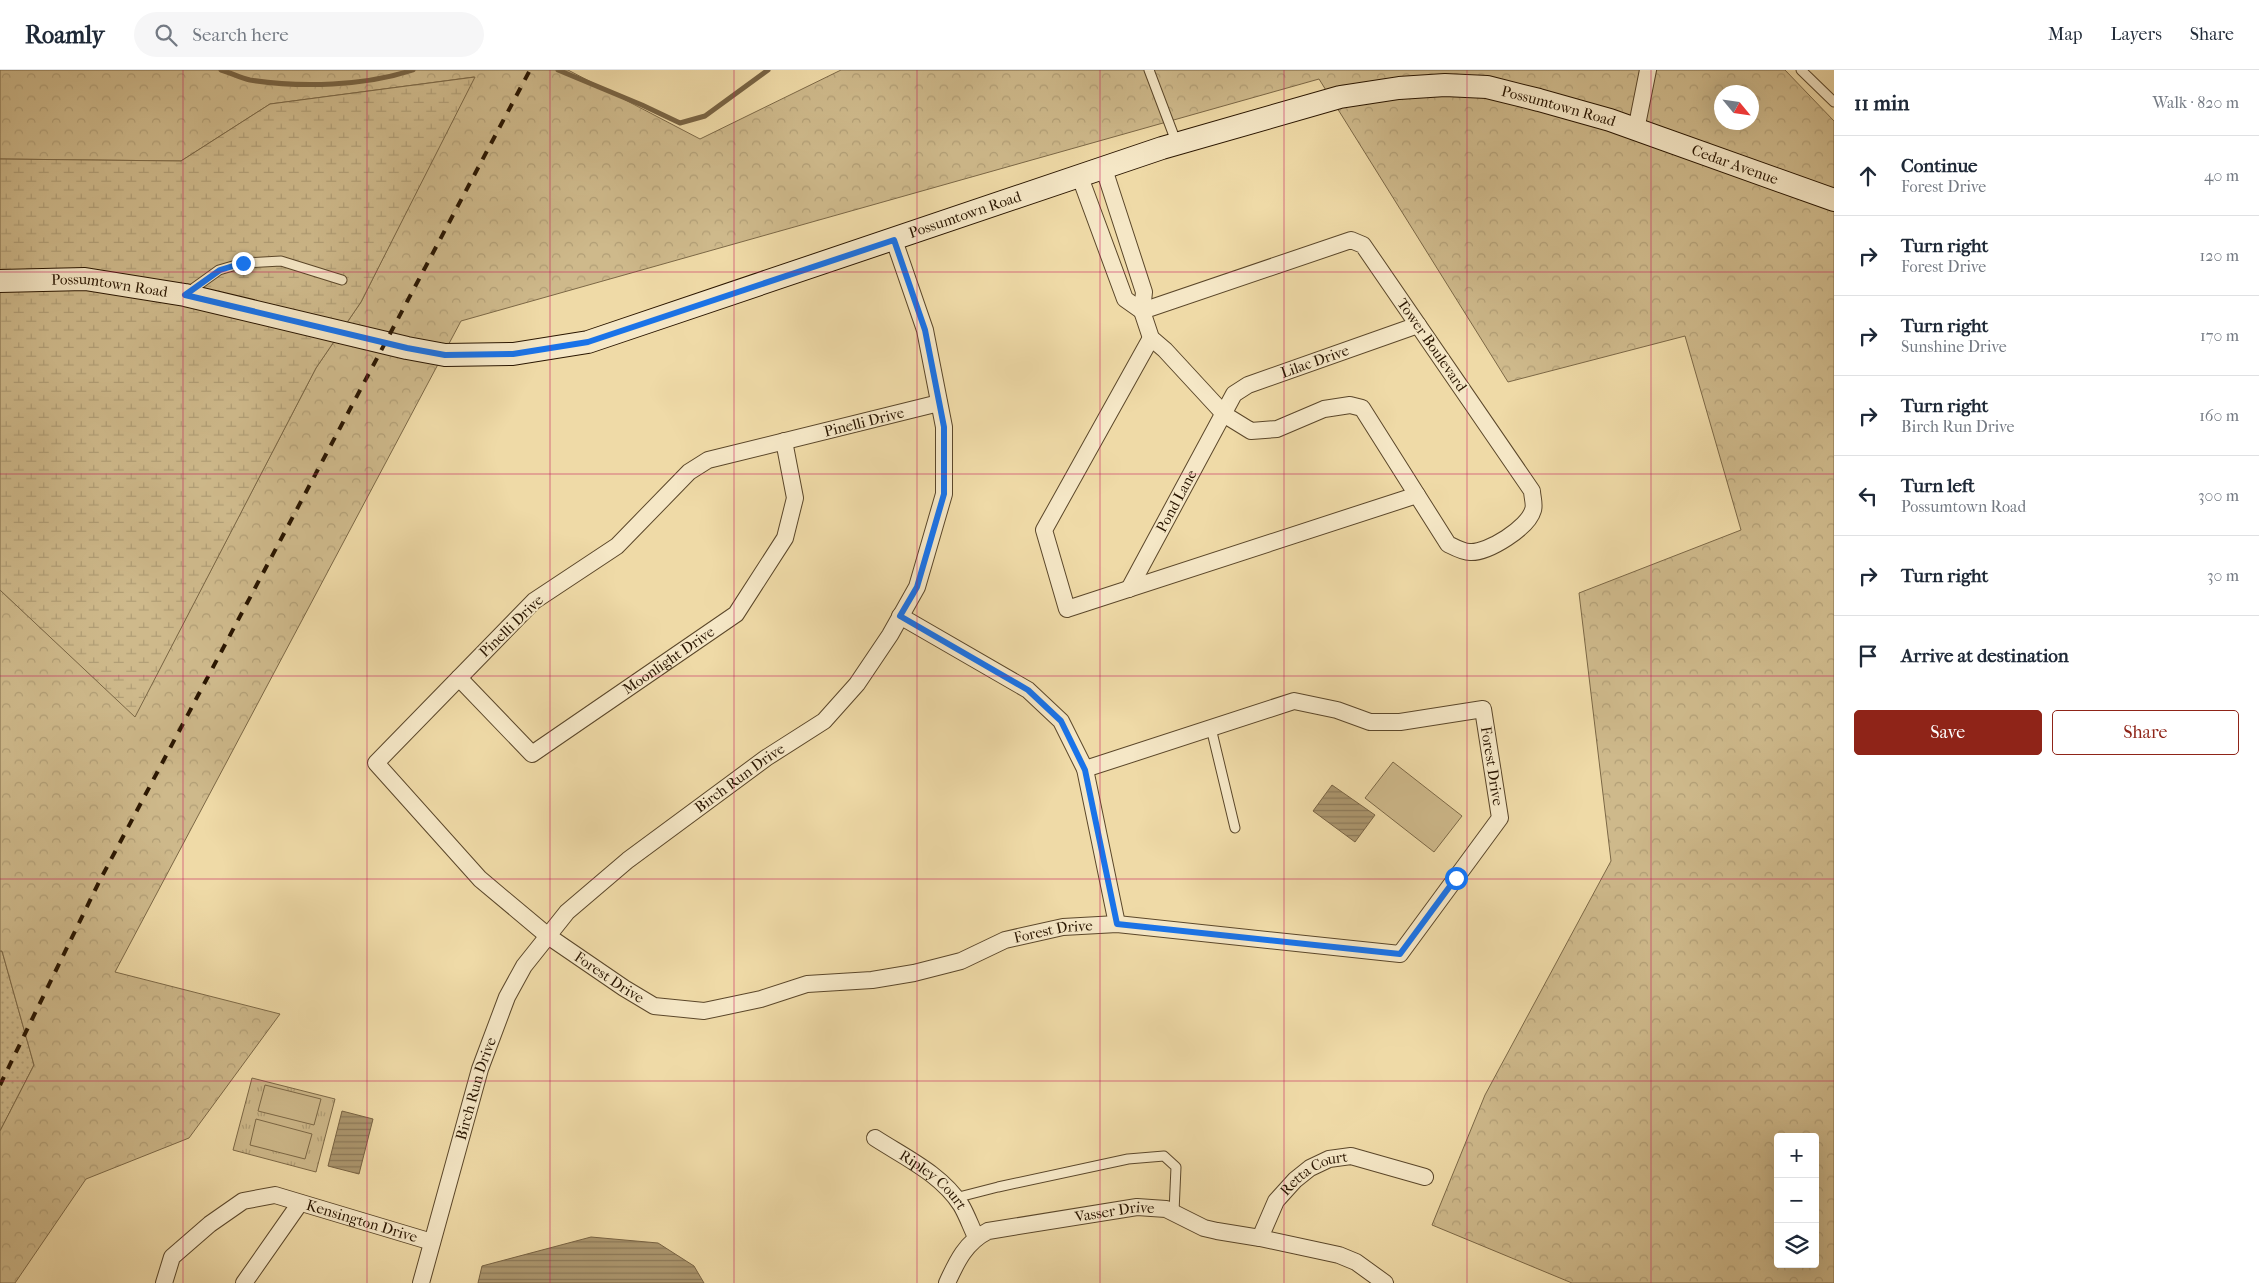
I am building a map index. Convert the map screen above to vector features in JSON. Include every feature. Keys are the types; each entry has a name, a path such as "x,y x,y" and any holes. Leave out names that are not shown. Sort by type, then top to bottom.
{"main road":[{"name":"Possumtown Road","path":"0,281 85,279 185,295 407,348 445,355 513,354 588,342 1177,144 1340,97 1399,88 1445,85 1487,87 1539,100 1636,130"},
{"name":"Cedar Avenue","path":"1636,130 1834,200"}],"street":[{"path":"1636,130 1648,70"},
{"name":"Tower Boulevard","path":"1104,169 1144,292 1142,312 1151,338 1165,350 1225,415 1251,431 1277,429 1324,410 1350,405 1362,408 1448,544 1470,552 1489,548 1504,540 1521,526 1533,510 1532,491 1363,245 1351,240 1142,312"},
{"name":"Tower Boulevard","path":"1080,177 1125,299 1142,312"},
{"name":"Birch Run Drive","path":"421,1283 480,1069 507,997 524,966 567,912 628,860 766,758 824,721 857,684 917,587 944,494 944,427 925,330 894,240"},
{"name":"Lilac Drive","path":"1225,415 1234,394 1248,385 1418,325"},
{"path":"1151,338 1044,530 1067,609 1417,495"},
{"name":"Pinelli Drive","path":"548,936 480,879 376,763 534,601 617,546 689,472 708,460 939,404"},
{"name":"Pond Lane","path":"1129,588 1225,415"},
{"name":"Moonlight Drive","path":"459,678 532,754 736,614 785,538 795,498 784,441"},
{"path":"900,616 1028,690 1061,721 1085,770 1117,924"},
{"name":"Forest Drive","path":"548,936 624,988 654,1006 704,1011 761,999 807,984 872,980 914,973 961,961 1005,940 1063,927 1117,924 1400,954 1500,818 1483,709 1400,722 1370,722 1337,710 1294,701 1211,728"},
{"path":"1085,770 1211,728"},
{"name":"Ripley Court","path":"875,1138 932,1174 962,1206 976,1237"},
{"name":"Retta Court","path":"1260,1238 1276,1201 1282,1194 1310,1168 1329,1159 1351,1156 1425,1177"},
{"path":"164,1283 172,1256 210,1224 243,1201 275,1195 300,1203"},
{"name":"Kensington Drive","path":"244,1283 300,1203 432,1242"},
{"name":"Vasser Drive","path":"976,1237 988,1231 1151,1206 1174,1212 1204,1228 1339,1255 1356,1262 1386,1283"},
{"path":"947,1283 957,1261 976,1237"}],"lane":[{"path":"1149,70 1177,144"},
{"path":"1801,70 1811,73 1834,102"},
{"path":"185,295 220,270 243,263 281,261 342,280"},
{"path":"1211,728 1235,828"},
{"path":"955,1198 1128,1159 1164,1156 1176,1167 1174,1212"}],"green space":[{"path":"0,70 568,70 700,139 841,70 1785,70 1834,121 1834,1283 1572,1283 1432,1225 1485,1095 1611,861 1579,593 1741,530 1685,336 1508,382 1319,79 461,321 115,972 280,1014 189,1138 86,1179 15,1283 0,1283 0,1131 34,1065 2,951 0,951 0,590 135,716 316,368 361,302 474,77 270,104 181,161 0,159"},
{"path":"475,77 361,302 316,368 135,717 0,590 0,159 181,161 270,104"},
{"path":"1393,762 1462,816 1434,852 1365,798"},
{"path":"0,951 2,951 34,1065 0,1131"},
{"path":"252,1078 335,1099 316,1172 233,1150"},
{"path":"265,1085 321,1099 314,1125 258,1111"},
{"path":"256,1119 312,1134 305,1159 250,1145"}],"shaded area":[{"path":"1332,785 1375,815 1355,842 1313,811"},
{"path":"342,1111 373,1119 359,1174 328,1166"},
{"path":"591,1237 658,1243 694,1266 704,1283 478,1283 482,1266"}],"waterway":[{"path":"221,70 250,80 311,85 354,82 413,70"},
{"path":"558,70 680,123 705,116 768,70"}],"railway":[{"path":"0,1085 99,882 530,70"}],"route":[{"path":"243,263 220,270 185,295 407,348 445,355 513,354 588,342 894,240 925,330 944,427 944,494 917,587 900,616 1028,690 1061,721 1075,746 1085,770 1117,924 1400,954 1456,878"}]}
